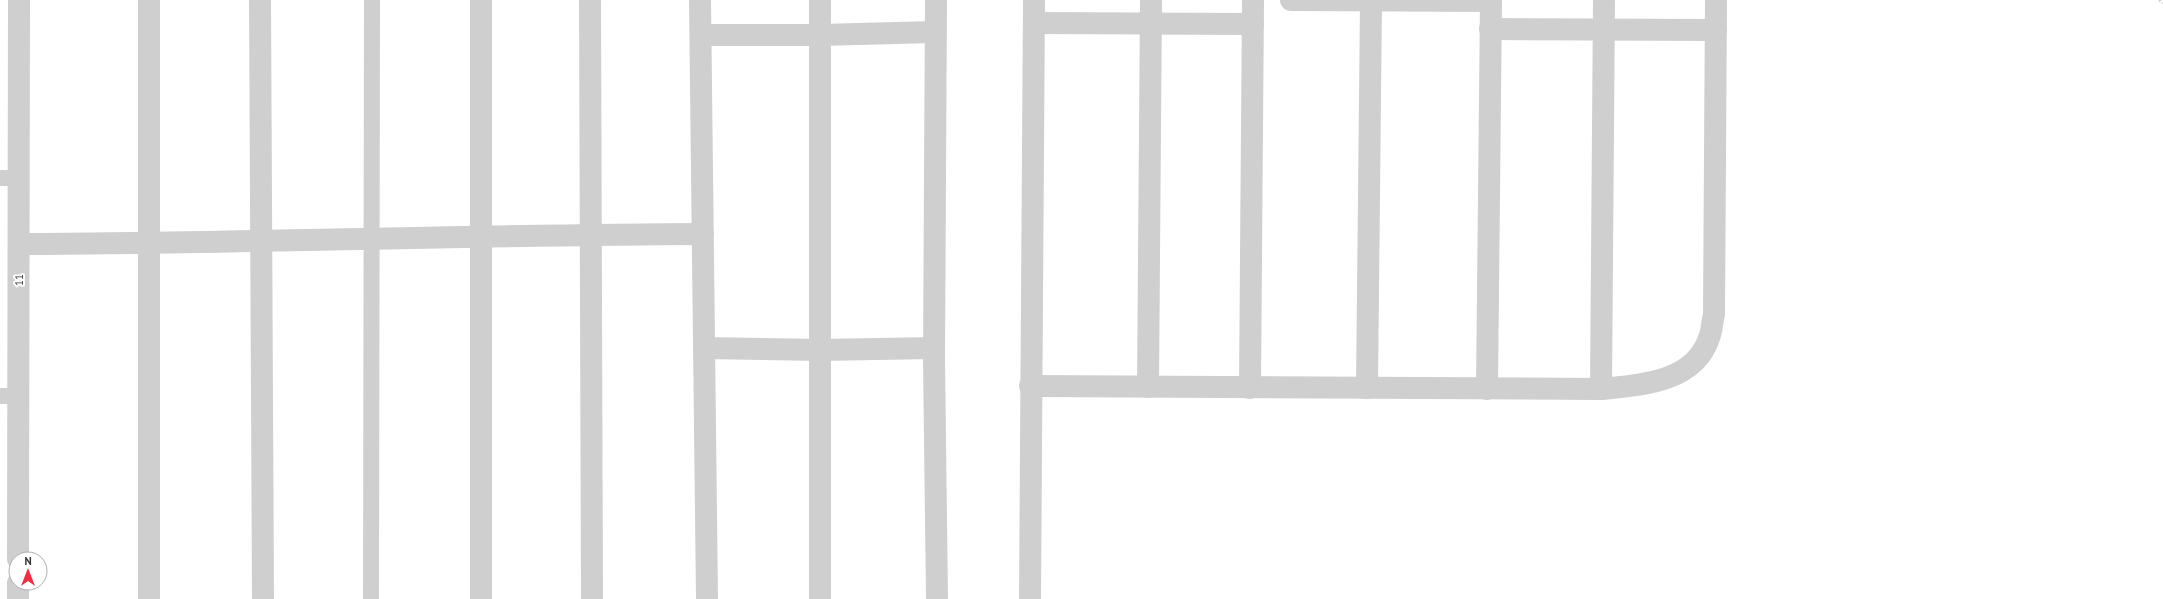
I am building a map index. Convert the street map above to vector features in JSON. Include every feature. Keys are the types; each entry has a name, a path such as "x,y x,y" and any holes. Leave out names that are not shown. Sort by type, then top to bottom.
{"street":[{"name":"11","path":"16,551 9,514 9,396 10,294 18,244 9,178 10,56 19,0"},
{"path":"149,0 149,599"},
{"path":"260,0 263,599"},
{"path":"481,0 481,599"},
{"path":"590,0 592,599"},
{"path":"700,0 707,599"},
{"path":"820,0 820,599"},
{"path":"936,0 934,348 937,599"},
{"path":"1030,599 1030,386 1034,0"},
{"path":"1148,387 1151,0"},
{"path":"1250,388 1253,0"},
{"path":"1291,0 1491,1 1487,389"},
{"path":"1601,389 1604,0"},
{"path":"1030,386 1601,389 1647,384 1679,374 1699,357 1709,338 1714,314 1716,0"},
{"path":"1367,388 1371,1"},
{"path":"1034,23 1253,24"},
{"path":"1490,29 1716,30"},
{"path":"701,35 820,35 935,32"},
{"path":"18,244 149,244 261,240 481,236 703,234"},
{"path":"704,348 820,350 934,348"}],"lane":[{"path":"371,599 372,0"}],"path":[{"path":"2159,0 2163,3"}]}
